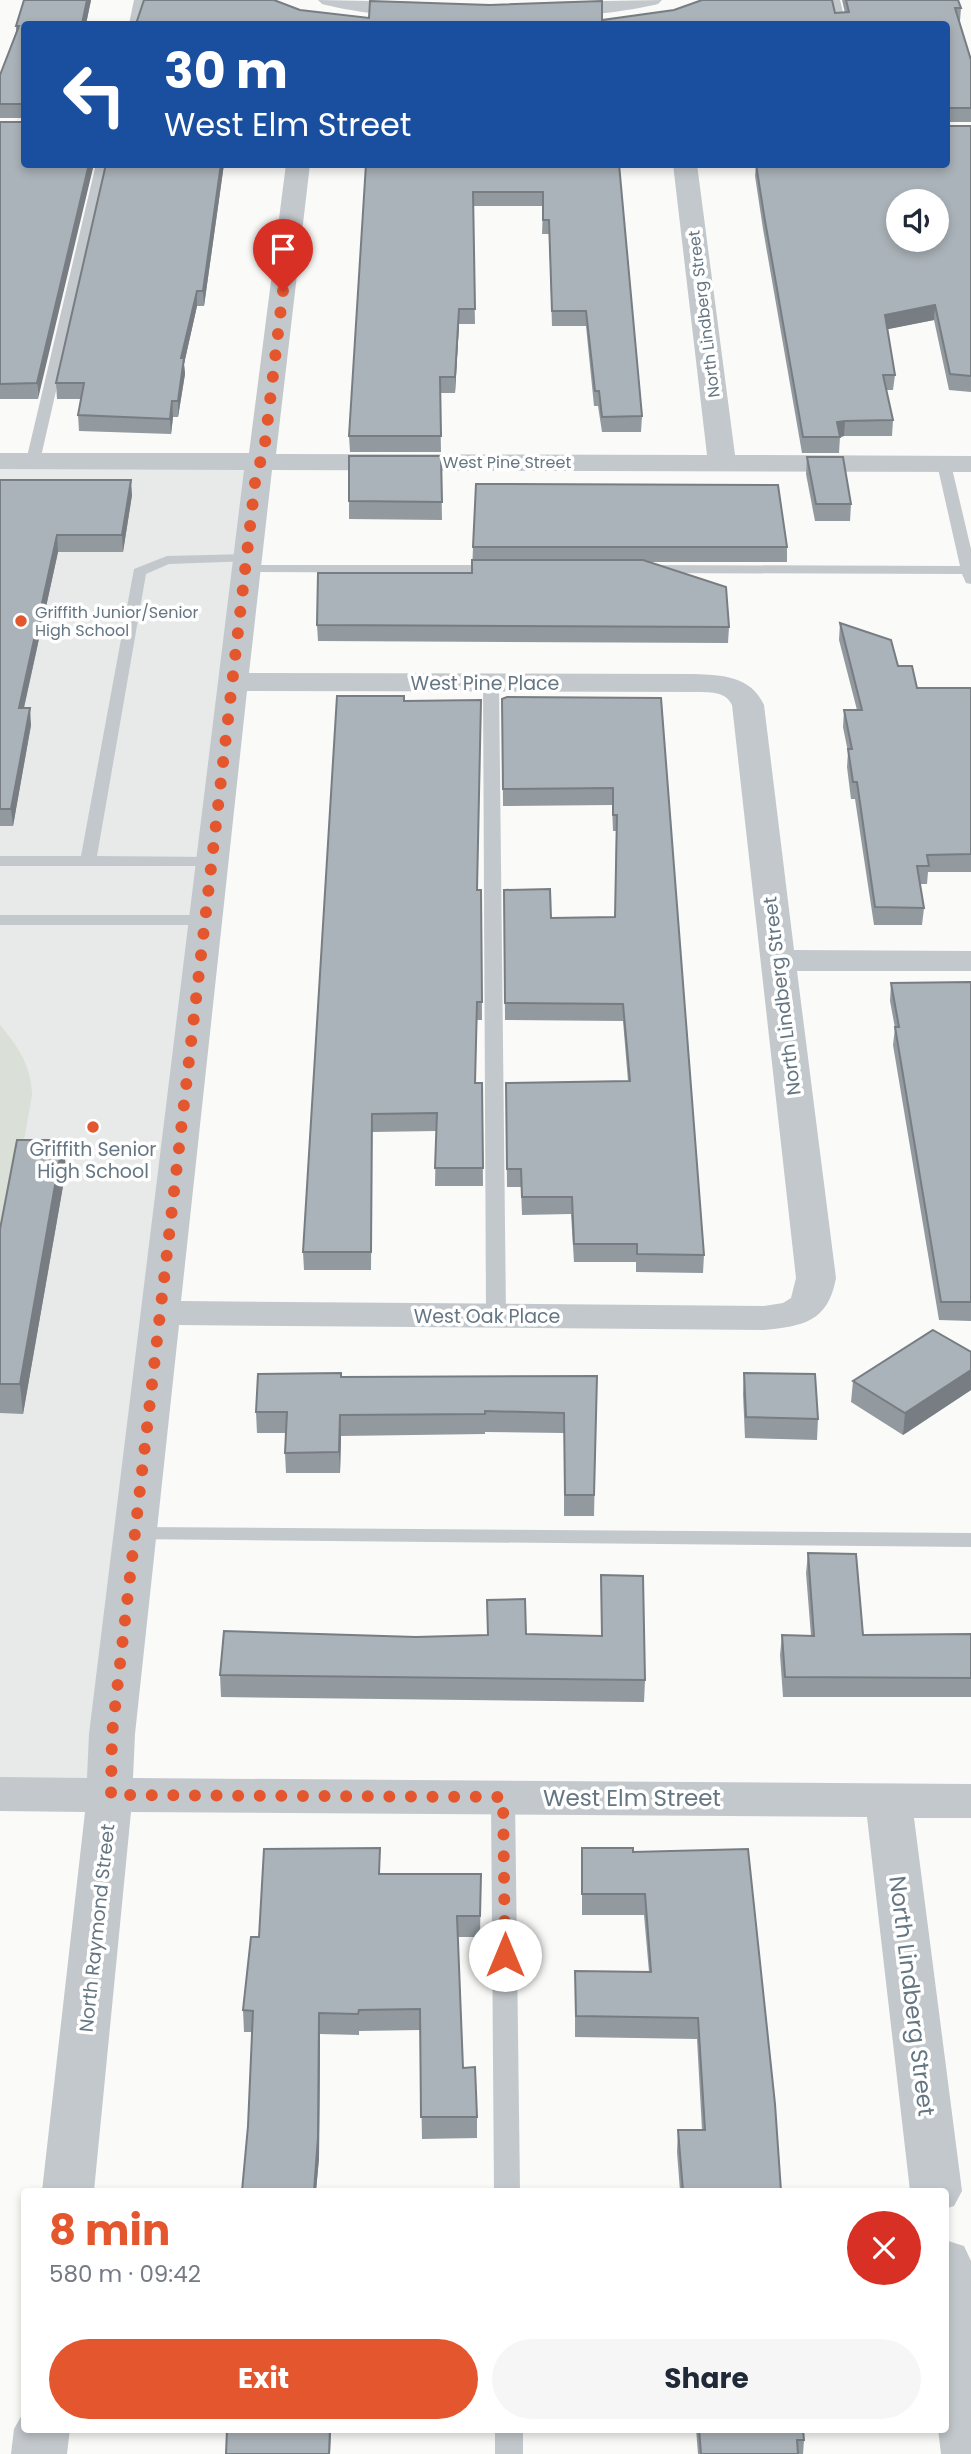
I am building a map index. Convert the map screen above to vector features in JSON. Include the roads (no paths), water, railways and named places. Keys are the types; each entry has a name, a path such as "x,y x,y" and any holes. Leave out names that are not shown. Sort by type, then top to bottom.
{"street":[{"path":"330,0 359,7 446,8"},
{"path":"523,8 598,8 651,0"},
{"name":"North Raymond Street","path":"68,2188 111,1795 112,1734 246,563 260,461 265,443 298,168"},
{"name":"North Lindberg Street","path":"685,168 722,463"},
{"name":"West Pine Street","path":"0,461 957,464"},
{"name":"West Pine Place","path":"233,682 702,684 736,689"},
{"name":"North Lindberg Street","path":"736,689 742,693 748,705 816,1278 809,1306"},
{"path":"778,960 971,961"},
{"name":"West Oak Place","path":"162,1313 764,1318 797,1313 809,1306"},
{"name":"West Elm Street","path":"0,1794 971,1801"},
{"name":"North Lindberg Street","path":"888,1800 936,2188"},
{"path":"949,2294 969,2454"},
{"path":"39,2454 42,2433"}],"lane":[{"path":"135,21 139,0"},
{"path":"835,0 840,21"},
{"path":"33,461 101,168"},
{"path":"635,569 970,575 957,464"},
{"path":"89,862 139,572 167,559 510,569"},
{"path":"491,683 496,1316"},
{"path":"0,861 213,862"},
{"path":"0,920 206,920"},
{"path":"135,1534 971,1540"},
{"path":"503,1797 507,2188"},
{"path":"509,2433 509,2454"}],"place":[{"name":"Griffith Junior/Senior High School","path":"21,621"},
{"name":"Griffith Senior High School","path":"93,1127"}]}
